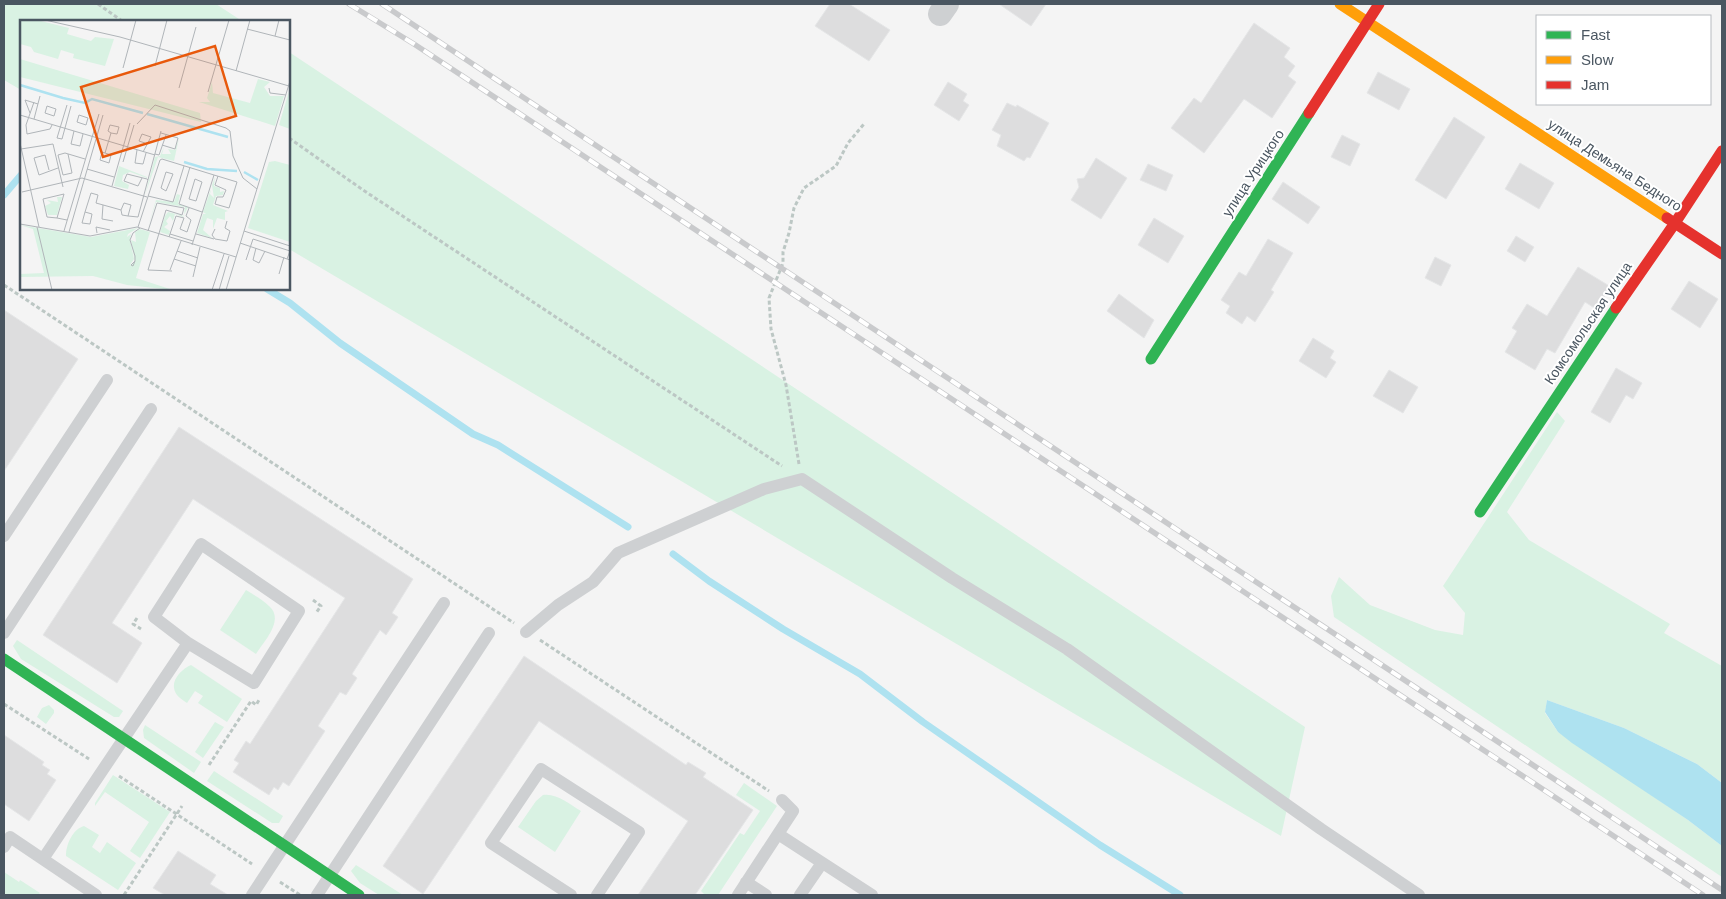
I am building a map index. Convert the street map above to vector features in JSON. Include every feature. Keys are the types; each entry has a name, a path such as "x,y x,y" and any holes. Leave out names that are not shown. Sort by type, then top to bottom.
{"street":[{"name":"улица Демьяна Бедного","path":"1340,4 1722,254"},
{"name":"улица Урицкого","path":"1151,359 1379,4"},
{"name":"Комсомольская улица","path":"1480,512 1722,151"},
{"path":"4,659 359,895"}],"lane":[{"path":"4,536 107,380"},
{"path":"4,633 152,409"},
{"path":"526,632 558,605 593,582 618,553 764,490 802,479 952,578 1068,649 1321,829 1419,895"},
{"path":"201,544 299,610 254,683 188,644 154,617 201,544"},
{"path":"252,895 444,604"},
{"path":"316,895 489,634"},
{"path":"43,859 188,644"},
{"path":"571,895 552,890 491,843 541,769 639,832 597,895"},
{"path":"738,895 793,811 782,800"},
{"path":"778,834 872,895"},
{"path":"4,847 10,837 96,895"},
{"path":"800,895 822,863"},
{"path":"746,882 766,895"}],"path":[{"path":"98,4 121,20"},
{"path":"802,479 786,385 771,329 769,298 783,263 783,252 794,208 804,188 836,166 848,143 864,124"},
{"path":"290,139 363,190 802,479"},
{"path":"4,285 782,800"},
{"path":"313,600 321,606 316,614"},
{"path":"138,616 133,624 146,632"},
{"path":"206,770 250,702 256,705 261,696"},
{"path":"4,704 94,762"},
{"path":"115,773 300,895"},
{"path":"124,895 184,803"}],"green space":[{"path":"4,4 216,4 240,20 20,20 20,89 4,80"},
{"path":"290,53 1305,727 1281,836 290,250"},
{"path":"1557,412 1565,421 1507,512 1529,540 1670,624 1664,633 1722,666 1722,783 1697,764 1624,728 1547,700 1545,713 1558,732 1688,820 1722,846 1722,877 1334,617 1331,596 1339,577 1370,605 1435,630 1463,635 1465,613 1443,586"},
{"path":"246,590 269,606 275,618 272,630 256,654 220,630"},
{"path":"17,640 123,711 119,717 114,717 21,659 13,646"},
{"path":"191,665 242,699 227,722 198,703 203,696 195,691 187,703 177,695 174,686 177,677"},
{"path":"49,705 54,710 54,713 46,724 37,717 42,708"},
{"path":"215,722 224,727 203,758 195,752"},
{"path":"145,725 201,762 194,773 144,738 143,730"},
{"path":"214,771 283,816 279,823 272,823 207,781"},
{"path":"113,775 170,812 140,858 130,851 149,822 105,792 95,806 95,803"},
{"path":"744,783 777,806 718,895 705,895 701,891 740,833 744,835 760,811 736,795"},
{"path":"543,795 558,797 581,811 555,852 518,827 536,801"},
{"path":"84,826 99,835 92,847 100,853 107,842 136,863 118,890 66,856 71,838 77,830"},
{"path":"356,865 403,895 379,895 360,883 351,871"},
{"path":"4,872 40,893 38,895 4,895"}],"water":[{"path":"1547,700 1624,728 1697,764 1722,783 1722,846 1688,820 1558,732 1545,712"}],"building":[{"path":"830,4 849,4 890,30 869,61 815,26"},
{"path":"999,4 1046,4 1031,26"},
{"path":"1254,23 1290,48 1284,57 1295,66 1288,76 1296,82 1272,118 1244,99 1204,153 1171,128 1194,98 1201,103"},
{"path":"1378,72 1410,89 1399,110 1367,93"},
{"path":"948,82 967,94 963,101 969,105 959,121 934,105"},
{"path":"1007,103 1016,107 1017,105 1049,123 1030,158 1027,157 1024,161 997,146 1001,135 992,130"},
{"path":"1454,117 1485,137 1446,199 1415,180"},
{"path":"1342,135 1360,144 1350,166 1331,157"},
{"path":"1096,158 1127,178 1101,219 1071,200 1079,187 1077,179 1084,178"},
{"path":"1520,163 1554,183 1539,209 1505,189"},
{"path":"1148,164 1173,175 1166,191 1140,180"},
{"path":"1283,182 1320,207 1308,224 1272,199"},
{"path":"1154,218 1184,236 1168,263 1138,245"},
{"path":"1516,236 1534,247 1525,262 1507,251"},
{"path":"1268,239 1293,253 1271,290 1274,292 1255,322 1247,316 1242,324 1226,313 1230,306 1221,300 1239,272 1246,276"},
{"path":"1435,257 1451,265 1441,286 1425,278"},
{"path":"1578,267 1611,287 1596,309 1585,302 1555,353 1547,349 1535,370 1505,352 1517,331 1512,328 1527,304 1547,316"},
{"path":"1689,281 1718,299 1700,328 1671,309"},
{"path":"1119,294 1154,320 1144,338 1107,311"},
{"path":"4,310 78,359 4,471"},
{"path":"1313,338 1334,351 1330,358 1336,362 1326,378 1299,361"},
{"path":"1616,368 1642,383 1633,399 1626,395 1610,423 1591,412"},
{"path":"1389,370 1418,387 1403,413 1373,396"},
{"path":"179,427 413,579 392,613 398,617 386,635 380,630 352,674 357,678 346,695 340,692 318,726 325,731 289,786 283,782 278,790 274,787 269,795 233,772 239,763 234,760 246,741 250,744 345,598 193,499 112,623 142,643 117,683 43,635"},
{"path":"524,656 686,765 688,762 706,773 703,777 753,810 695,895 638,895 688,821 539,721 423,894 383,866"},
{"path":"4,735 44,762 42,765 50,770 47,774 56,780 29,821 4,804"},
{"path":"178,851 216,875 210,884 228,895 165,895 153,888"}],"waterway":[{"path":"4,195 20,176"},
{"path":"269,290 290,303 340,343 473,434 498,445 628,527"},
{"path":"673,554 709,581 783,629 860,674 923,722 1100,845 1180,895"}],"railway":[{"path":"349,4 414,44 1703,895"},
{"path":"382,4 1722,890"}],"traffic: fast":[{"path":"1151,359 1309,113"},
{"path":"1480,512 1616,308"},
{"path":"4,659 359,895"}],"traffic: slow":[{"path":"1340,4 1667,218"}],"traffic: jam":[{"path":"1309,113 1379,4"},
{"path":"1616,308 1722,151"},
{"path":"1667,218 1722,254"}]}
